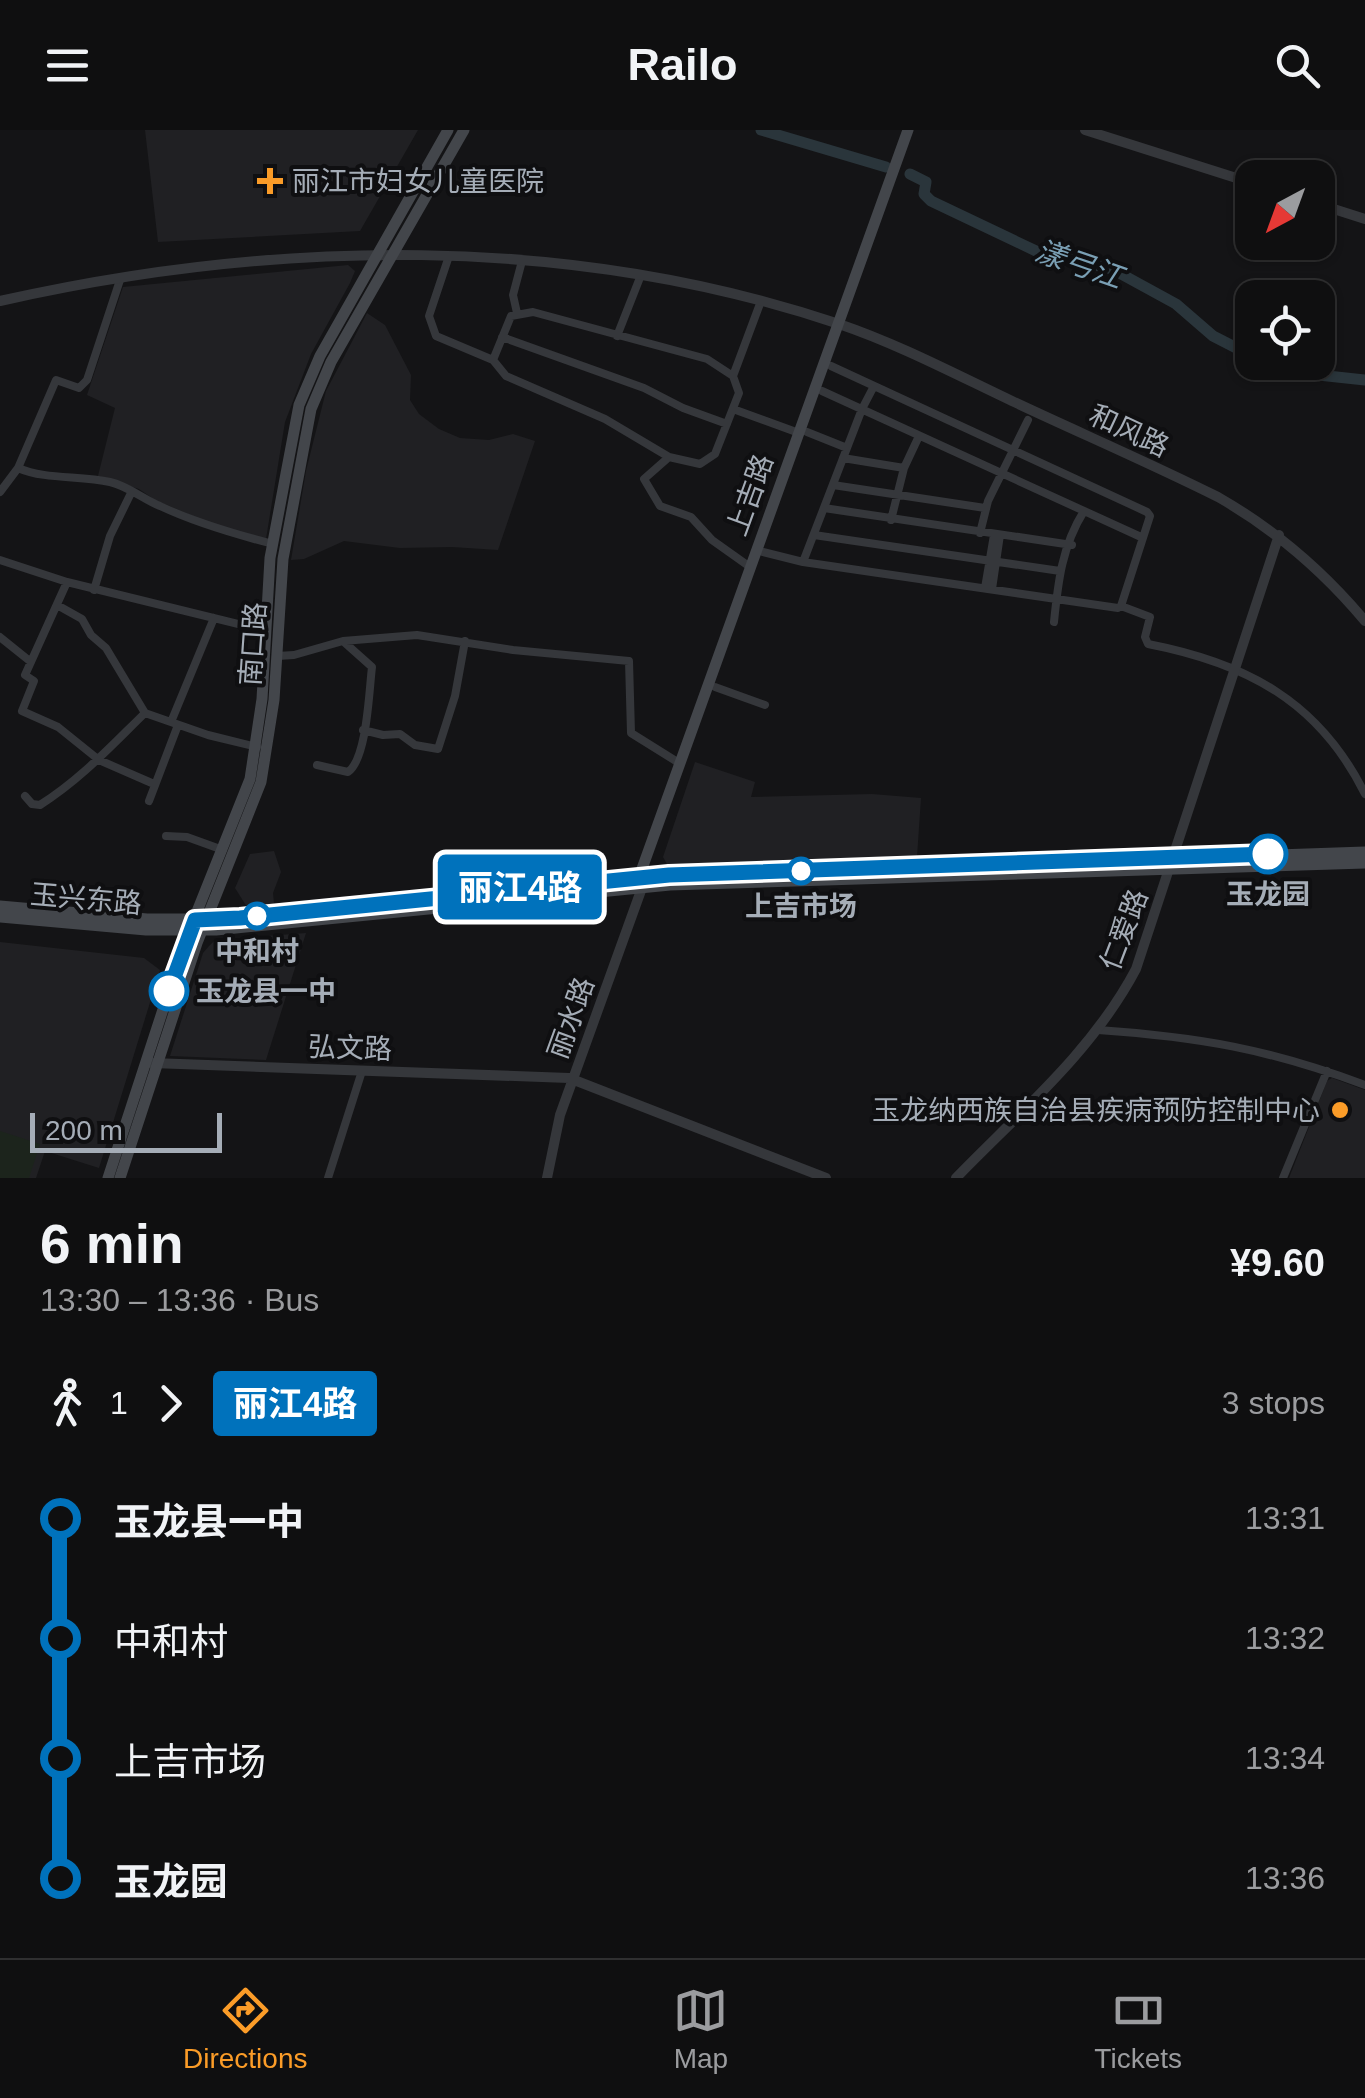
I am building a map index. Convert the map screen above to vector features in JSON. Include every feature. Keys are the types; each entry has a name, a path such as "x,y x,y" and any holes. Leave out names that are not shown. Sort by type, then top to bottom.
{"main road":[{"name":"南口路","path":"197,925 261,782 272,718 284,559 308,422 325,373 448,130"},
{"name":"南口路","path":"120,1178 197,925 246,792 256,746 272,544 303,391 320,356 464,130"},
{"name":"上吉路","path":"640,882 750,568 822,391 908,130"},
{"name":"上吉路","path":"640,882 916,130"},
{"name":"玉兴东路","path":"0,917 197,925 640,882 1174,863 1365,852"},
{"name":"玉兴东路","path":"1174,863 1365,862"},
{"name":"玉兴东路","path":"0,906 197,925"},
{"name":"南口路","path":"108,1178 152,1063"}],"street":[{"path":"1085,130 1235,178"},
{"path":"1335,209 1365,218"},
{"path":"0,297 177,260 387,251 519,254 648,269 733,286 843,322"},
{"path":"0,297 225,262 387,251 641,274 843,322"},
{"path":"449,256 429,316 436,336 493,360 506,376 605,419 669,457 704,463 715,454 739,394 733,376 707,359 533,312 511,316 493,360"},
{"path":"516,314 513,295 522,261"},
{"path":"616,336 641,274"},
{"path":"0,492 18,468 56,380 79,388 88,380 121,276"},
{"path":"733,376 762,300"},
{"name":"和风路","path":"843,322 1235,507 1279,534 1333,576 1365,611"},
{"path":"502,337 630,383 727,424"},
{"path":"830,366 1148,512 1150,516 1121,606"},
{"path":"804,562 874,386"},
{"path":"822,391 1141,538"},
{"path":"733,409 847,448"},
{"path":"980,532 1000,473 1028,420"},
{"path":"891,520 904,468 919,436"},
{"path":"669,457 644,479 657,502 666,510 691,517 712,540 750,568"},
{"path":"843,458 904,468"},
{"path":"18,468 36,476 52,473 112,482 226,532 272,544"},
{"path":"833,485 985,508"},
{"path":"94,590 110,536 132,491"},
{"path":"824,508 1070,545"},
{"path":"1054,622 1060,571 1084,511"},
{"name":"和风路","path":"1279,534 1365,621"},
{"name":"仁爱路","path":"956,1178 1098,1030 1136,969 1279,534"},
{"path":"814,535 1060,571"},
{"path":"988,588 997,535"},
{"path":"1056,599 1070,545"},
{"path":"763,552 804,562 1121,606 1150,617 1145,637 1148,644 1195,653 1237,668 1278,691 1340,751 1365,794"},
{"path":"0,560 94,590 266,631"},
{"path":"68,582 26,674 34,681 22,712 58,727 99,760 154,784"},
{"path":"57,605 82,620 106,648 145,713 256,746"},
{"path":"149,800 214,618"},
{"path":"277,656 343,642 418,635 629,661 631,733 679,763"},
{"path":"0,637 31,662"},
{"path":"363,730 400,734 415,745 438,748 455,696 465,641"},
{"path":"317,765 348,772 358,761 372,667 343,642"},
{"path":"715,686 765,705"},
{"path":"25,796 32,804 40,805 99,760 145,713"},
{"path":"166,836 187,837 222,850"},
{"name":"丽水路","path":"544,1178 550,1125 640,882"},
{"path":"1098,1030 1223,1042 1365,1084"},
{"name":"弘文路","path":"152,1063 566,1081 826,1178"},
{"path":"1284,1178 1327,1070"},
{"path":"328,1178 362,1071"},
{"name":"弘文路","path":"566,1081 810,1178"}],"shaded area":[{"name":"丽江市妇女儿童医院","path":"145,130 418,130 360,231 158,242"},
{"path":"348,265 355,271 311,354 285,422 266,539 224,529 155,500 139,489 98,476 115,408 87,395 123,287"},
{"path":"367,313 385,325 411,375 410,400 419,414 460,438 489,440 513,434 535,441 498,550 400,548 344,541 304,559 291,560 306,471 326,391"},
{"name":"上吉市场","path":"695,762 755,782 751,797 872,794 921,798 917,857 668,866 663,857"},
{"path":"274,851 281,872 273,893 274,904 247,907 235,888 250,854"},
{"path":"306,933 266,1060 170,1056 203,953 215,940"},
{"path":"0,942 144,958 160,970 99,1168 45,1151 36,1178 0,1178"},
{"path":"1332,1078 1365,1090 1365,1178 1289,1178 1327,1081"},
{"path":"0,1131 40,1144 29,1178 0,1178"}],"waterway":[{"name":"漾弓江","path":"761,130 886,167"},
{"name":"漾弓江","path":"910,174 926,182 924,194 931,201 1036,251 1112,269 1176,304 1213,336 1235,347"},
{"name":"漾弓江","path":"1335,377 1365,380"}],"bus line":[{"name":"丽江4路","path":"169,991 193,920 669,875 1268,854"}],"place":[{"name":"丽江市妇女儿童医院","path":"270,181"},
{"name":"玉龙园","path":"1268,854"},
{"name":"上吉市场","path":"801,871"},
{"name":"中和村","path":"257,916"},
{"name":"玉龙县一中","path":"169,991"},
{"name":"玉龙纳西族自治县疾病预防控制中心","path":"1340,1110"}]}
